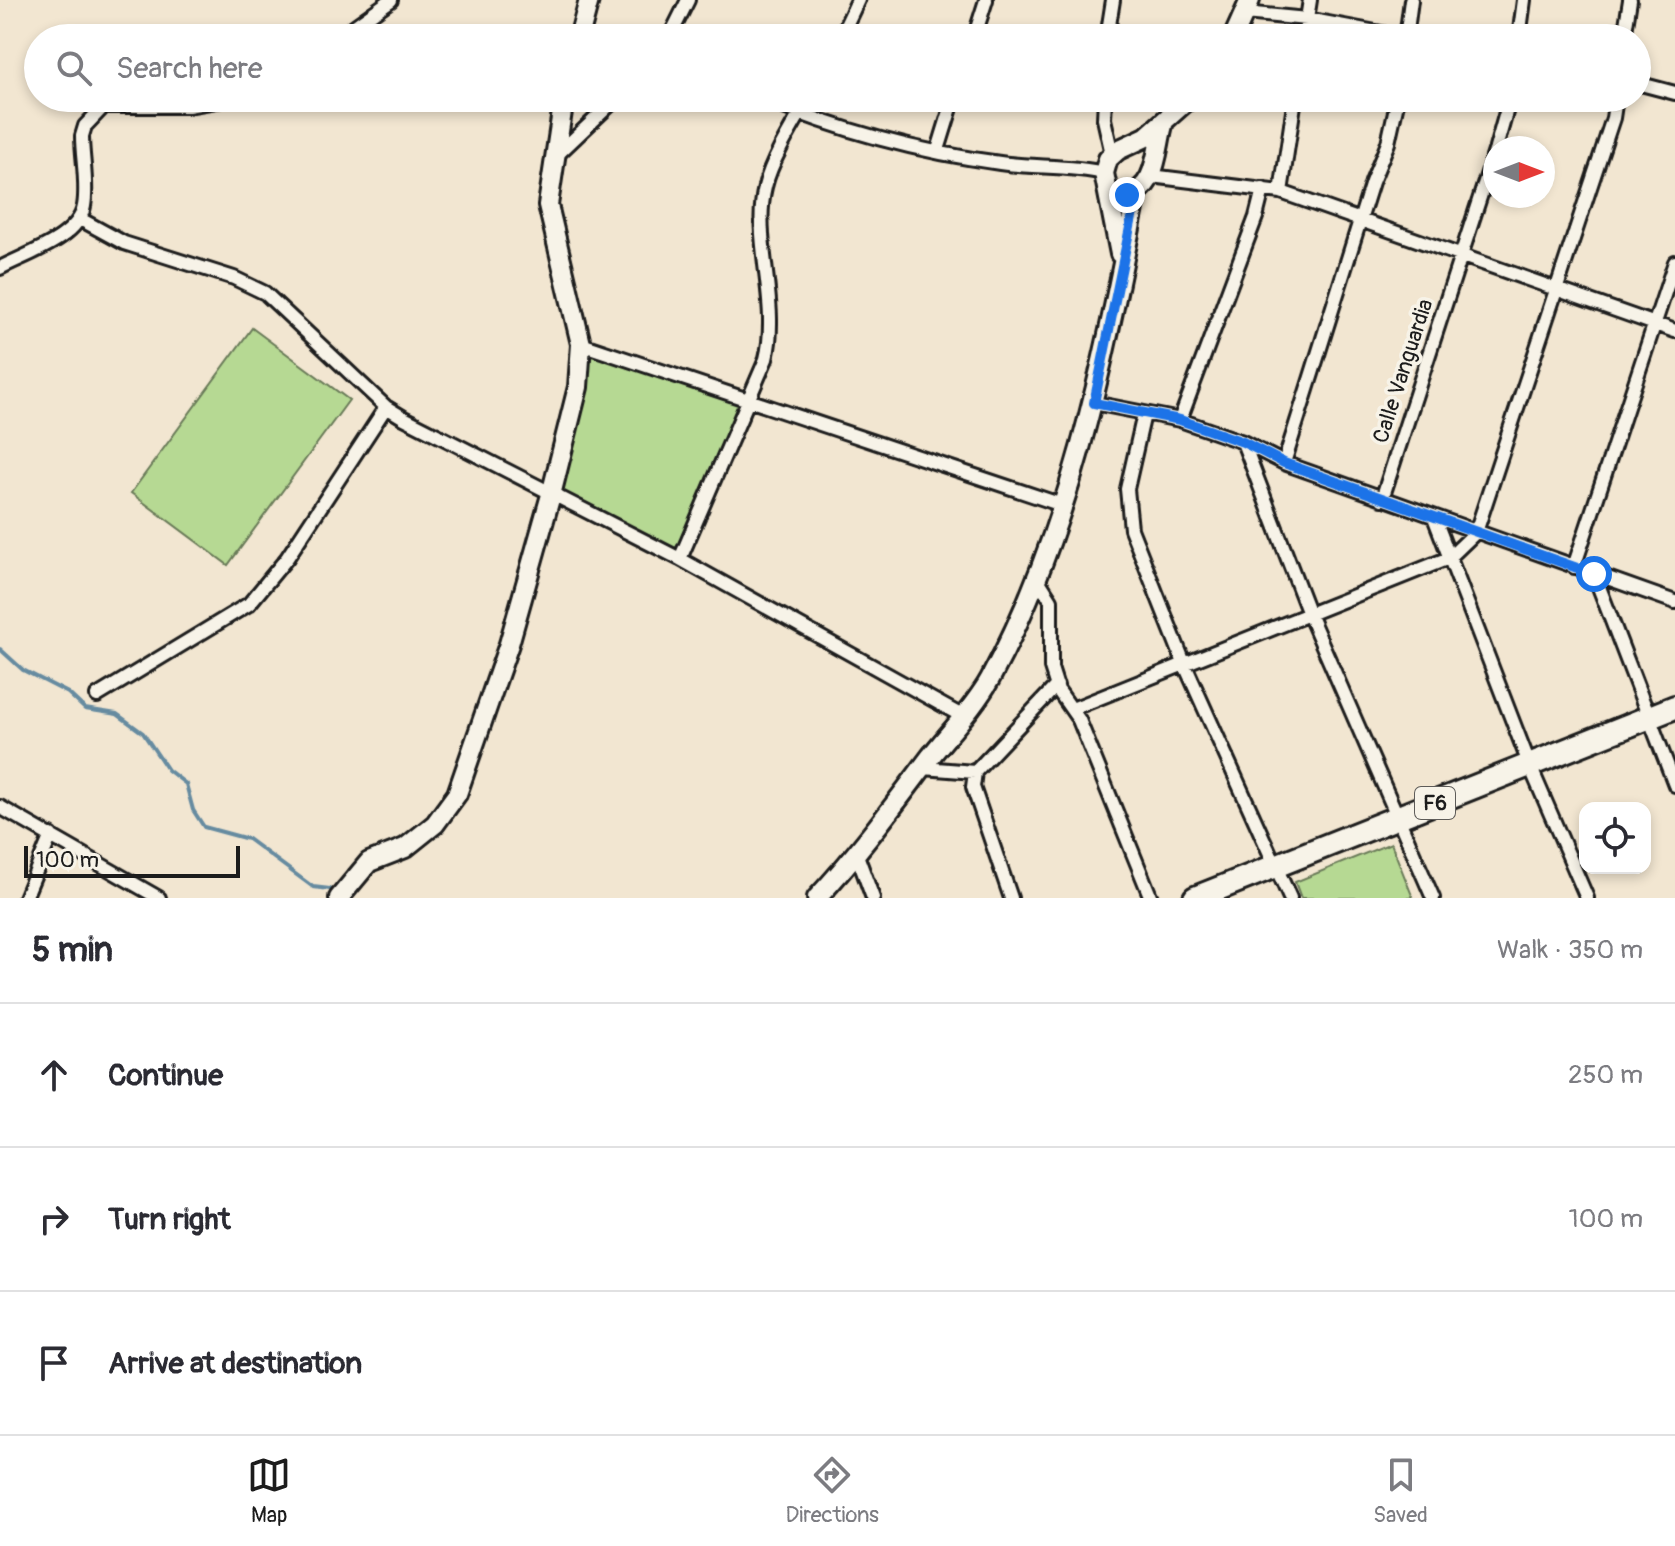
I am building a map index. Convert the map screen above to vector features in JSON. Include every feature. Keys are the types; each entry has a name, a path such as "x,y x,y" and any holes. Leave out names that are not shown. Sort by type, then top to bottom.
{"highway":[{"name":"F6","path":"1195,898 1675,707"}],"street":[{"path":"358,24 391,0"},
{"path":"584,24 589,0"},
{"path":"676,24 688,0"},
{"path":"847,24 858,0"},
{"path":"978,24 986,0"},
{"path":"1109,24 1113,0"},
{"path":"1306,24 1310,0"},
{"path":"1408,24 1411,0"},
{"path":"1521,24 1524,0"},
{"path":"1626,24 1630,0"},
{"path":"1247,6 1333,24"},
{"path":"1651,87 1675,93"},
{"path":"0,268 67,232 80,219 85,197 82,136 96,112"},
{"path":"344,892 369,862 405,848 435,824 457,794 509,644 551,495 578,387 581,344 548,205 552,160 561,112"},
{"path":"552,160 602,112"},
{"path":"794,112 853,132 1000,163 1082,168 1107,180 1118,193 1137,193"},
{"path":"938,150 950,112"},
{"path":"1104,112 1104,119 1118,151"},
{"path":"1121,261 1107,180 1118,151 1163,125 1176,112"},
{"path":"1281,192 1293,112"},
{"path":"1284,463 1388,143 1395,112"},
{"name":"Calle Vanguardia","path":"1500,136 1506,112"},
{"path":"1072,709 1449,558 1476,532 1614,112"},
{"path":"680,559 750,399 772,336 763,216 765,187 799,114"},
{"path":"817,898 857,855 988,681 1037,578 1065,506 1094,403 1137,193 1151,173 1163,125"},
{"path":"1118,151 1137,150 1147,158 1151,173"},
{"path":"1151,173 1281,192 1675,331"},
{"path":"1180,420 1256,217 1263,189"},
{"name":"Calle Vanguardia","path":"1382,499 1483,192"},
{"path":"80,219 124,243 234,278 265,293 386,407 680,559 962,716"},
{"path":"1574,567 1675,262"},
{"path":"581,344 1065,506"},
{"path":"1094,403 1180,420 1243,442 1284,463 1382,499 1674,599"},
{"path":"97,696 249,604 287,558 386,407"},
{"path":"1144,414 1127,489 1131,529 1184,663 1290,898"},
{"path":"1243,442 1309,614 1433,898"},
{"path":"1434,517 1530,766 1587,898"},
{"path":"1594,574 1675,785"},
{"path":"1037,578 1051,600 1051,668 1057,685 1079,720 1151,898"},
{"path":"1011,898 973,787 975,772 1057,685"},
{"path":"923,768 975,772"},
{"path":"0,807 159,898"},
{"path":"25,898 51,835"},
{"path":"857,855 873,898"}],"green space":[{"path":"252,328 349,400 228,565 131,493"},
{"path":"581,344 750,399 680,559 551,495"},
{"path":"1391,843 1413,898 1301,898 1295,882"}],"waterway":[{"path":"0,649 23,670 68,693 85,709 117,714 143,733 168,770 186,784 193,810 204,827 248,839 313,887 330,889 337,895"}],"route":[{"path":"1127,195 1137,193 1094,403 1180,420 1243,442 1284,463 1594,574"}]}
